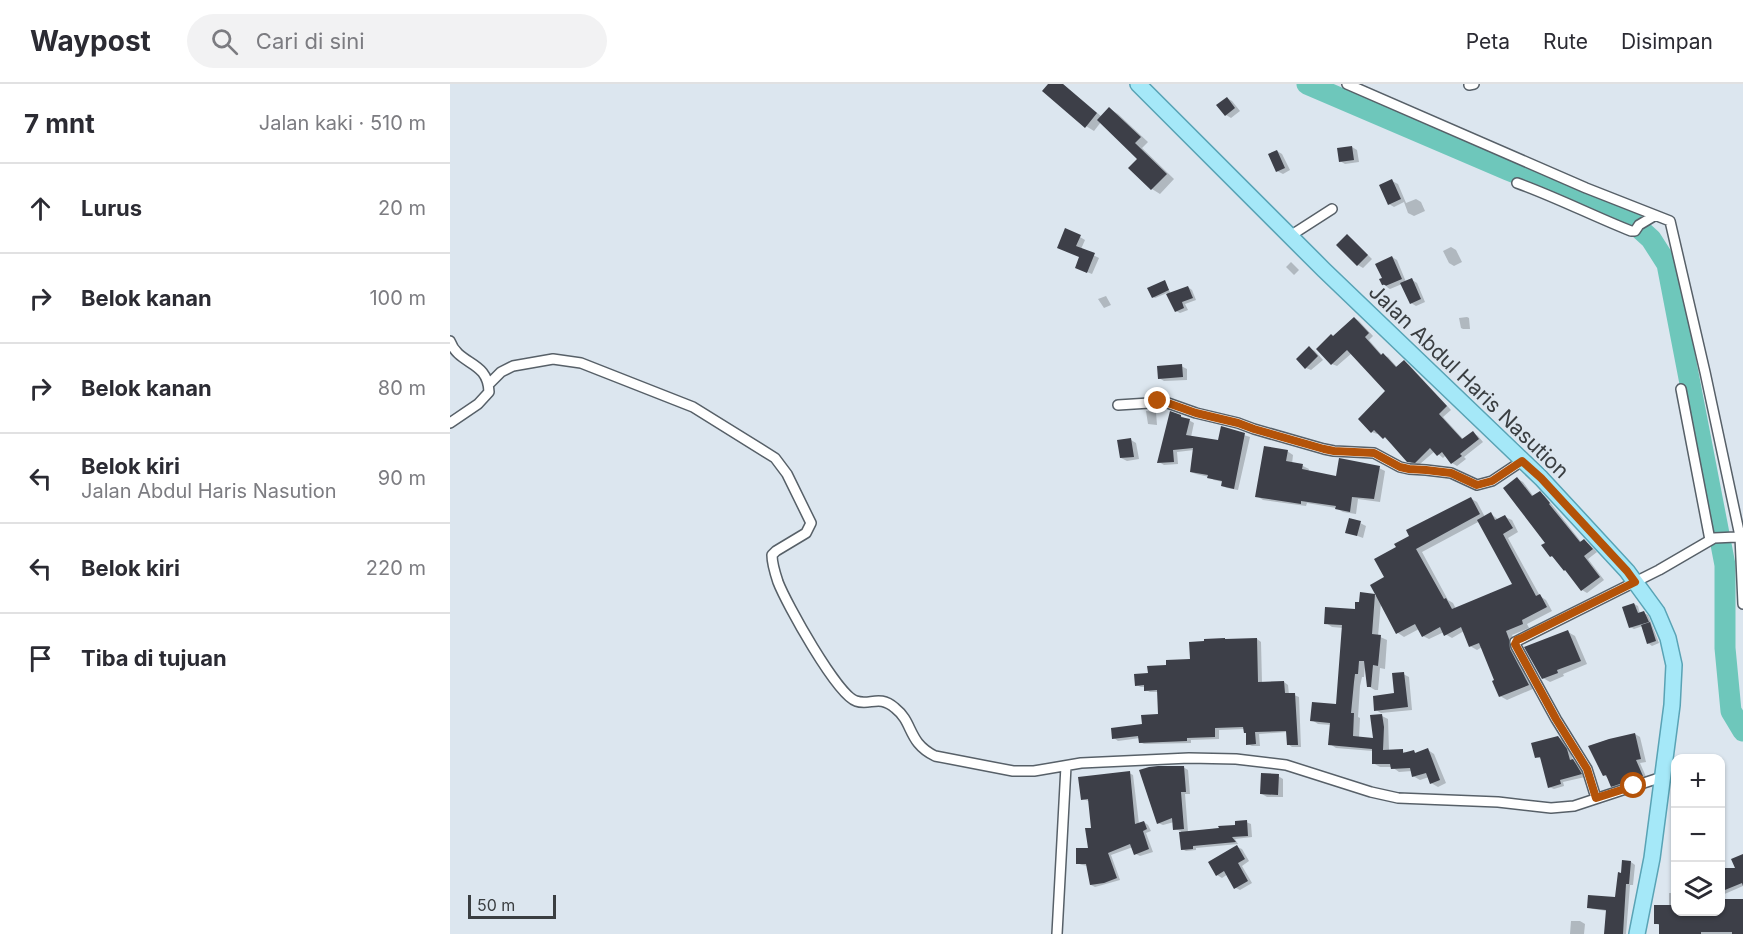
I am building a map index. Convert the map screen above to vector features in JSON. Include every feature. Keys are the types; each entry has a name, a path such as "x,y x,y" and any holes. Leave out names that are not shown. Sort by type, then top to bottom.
{"main road":[{"name":"Jalan Abdul Haris Nasution","path":"1138,84 1290,236 1541,478 1627,571 1658,612 1668,638 1674,665 1672,705 1652,858 1637,934"}],"street":[{"path":"1347,84 1586,188 1670,221 1740,536 1743,604"},
{"path":"1516,183 1565,201 1631,231 1654,216"},
{"path":"1290,236 1332,209"},
{"path":"450,341 458,355 484,371 489,384 489,392 484,399 450,423"},
{"path":"489,384 501,372 513,366 553,360 582,363 693,407 775,458 788,474 811,523 806,533 772,555 779,585 820,660 850,697 856,701 880,700 895,708 904,719 914,739 924,751 935,756 1013,771 1034,771 1081,763 1189,758 1236,759 1286,765 1371,792 1398,798 1490,801 1551,808 1574,806 1662,777"},
{"path":"1681,389 1712,539"},
{"path":"1118,405 1165,402 1324,449 1374,453 1400,467 1451,473 1477,485 1492,481 1522,461"},
{"path":"1596,798 1587,769 1556,719 1515,642 1635,582 1712,539 1740,536"},
{"path":"1057,934 1066,766"}],"building":[{"path":"1048,84 1063,84 1097,113 1085,128 1042,91"},
{"path":"1227,97 1235,108 1225,116 1216,105"},
{"path":"1109,107 1141,137 1135,143 1167,174 1151,190 1128,168 1137,159 1097,120"},
{"path":"1352,146 1354,160 1339,162 1337,148"},
{"path":"1277,150 1285,168 1276,172 1268,154"},
{"path":"1392,179 1401,199 1388,205 1379,185"},
{"path":"1065,228 1081,235 1076,246 1095,253 1087,273 1075,268 1079,257 1057,248"},
{"path":"1347,234 1368,255 1357,266 1336,245"},
{"path":"1392,256 1402,279 1383,287 1379,279 1382,278 1375,264"},
{"path":"1412,278 1421,299 1410,304 1400,283"},
{"path":"1165,280 1169,290 1152,298 1147,288"},
{"path":"1188,286 1193,298 1182,302 1184,308 1175,312 1166,294"},
{"path":"1354,317 1369,333 1365,337 1381,355 1383,353 1396,367 1404,360 1447,406 1439,414 1462,439 1473,431 1479,439 1451,464 1442,452 1437,456 1430,448 1415,463 1407,462 1385,437 1383,439 1374,430 1371,433 1358,419 1385,391 1347,350 1331,365 1316,349 1331,334 1333,336"},
{"path":"1309,346 1318,356 1305,369 1296,359"},
{"path":"1182,364 1183,377 1158,379 1157,366"},
{"path":"1170,411 1190,419 1186,435 1218,440 1221,426 1245,433 1234,489 1221,486 1222,481 1207,478 1208,475 1190,472 1193,448 1173,450 1174,462 1157,463"},
{"path":"1131,438 1134,457 1120,458 1117,440"},
{"path":"1264,446 1288,450 1286,461 1303,464 1302,469 1336,476 1339,458 1380,466 1374,499 1352,497 1350,512 1335,509 1336,506 1301,501 1301,504 1255,497"},
{"path":"1517,477 1532,496 1540,491 1580,542 1584,539 1593,549 1584,556 1600,577 1581,591 1565,570 1552,556 1550,557 1541,545 1545,543 1503,488"},
{"path":"1471,497 1480,514 1416,549 1452,609 1512,584 1477,520 1491,512 1495,520 1505,515 1513,528 1503,534 1536,596 1540,594 1547,607 1522,620 1523,624 1506,631 1510,649 1529,685 1499,697 1479,643 1469,647 1461,627 1444,636 1440,627 1422,637 1415,624 1396,634 1370,585 1384,577 1374,559 1396,547 1394,544 1409,536 1406,530"},
{"path":"1349,518 1361,521 1357,536 1345,533"},
{"path":"1360,592 1375,594 1372,634 1381,635 1378,666 1373,665 1371,687 1367,687 1364,661 1359,661 1358,674 1355,674 1351,713 1354,713 1353,736 1373,738 1370,715 1382,714 1383,750 1403,749 1403,753 1414,750 1415,753 1428,748 1440,780 1430,784 1426,773 1412,777 1410,768 1391,769 1390,764 1372,764 1372,749 1328,745 1330,723 1310,721 1312,702 1336,704 1342,625 1324,624 1325,607 1355,609 1355,602 1359,602"},
{"path":"1634,603 1638,613 1644,611 1649,622 1629,628 1622,607"},
{"path":"1650,622 1656,641 1647,644 1641,625"},
{"path":"1568,630 1581,661 1557,670 1558,673 1542,679 1524,647"},
{"path":"1225,638 1257,638 1258,682 1284,681 1285,693 1295,693 1298,745 1287,745 1286,731 1255,732 1256,744 1246,745 1246,733 1243,727 1215,728 1215,737 1187,738 1187,741 1139,743 1138,736 1112,739 1111,728 1142,724 1141,715 1158,714 1157,690 1144,691 1144,685 1135,686 1134,674 1148,673 1147,666 1166,665 1166,660 1190,659 1189,642"},
{"path":"1404,672 1408,707 1374,711 1373,696 1394,693 1392,673"},
{"path":"1635,733 1641,759 1636,760 1643,776 1611,787 1588,746"},
{"path":"1558,736 1567,749 1570,760 1573,759 1582,774 1560,780 1561,784 1548,788 1540,757 1535,758 1531,743"},
{"path":"1158,766 1184,766 1186,792 1181,792 1184,829 1173,830 1172,818 1157,824 1139,770"},
{"path":"1130,771 1135,824 1144,821 1147,829 1143,831 1149,849 1134,855 1130,844 1108,853 1117,878 1090,885 1086,864 1076,864 1076,848 1088,848 1085,828 1091,828 1088,799 1081,800 1078,777"},
{"path":"1261,773 1279,774 1278,795 1260,794"},
{"path":"1247,820 1248,836 1232,837 1236,842 1193,846 1193,849 1181,850 1179,832 1219,828 1218,826 1235,825 1235,821"},
{"path":"1237,845 1245,859 1238,863 1248,881 1234,889 1224,871 1216,876 1208,862"},
{"path":"1743,854 1743,886 1742,883 1725,890 1725,868 1735,868 1731,859"},
{"path":"1622,860 1631,861 1629,884 1626,884 1623,934 1604,934 1606,910 1587,908 1588,895 1615,897"},
{"path":"1725,899 1743,899 1743,934 1701,932 1701,934 1659,934 1659,924 1654,924 1654,905 1671,905 1671,916 1725,916"}],"waterway":[{"path":"1307,84 1629,219 1651,239 1667,264 1725,565 1725,648 1731,711 1743,731"}],"route":[{"path":"1158,401 1324,449 1374,453 1400,467 1451,473 1477,485 1492,481 1522,461 1541,478 1635,582 1515,642 1556,719 1587,769 1596,798 1634,786"}]}
